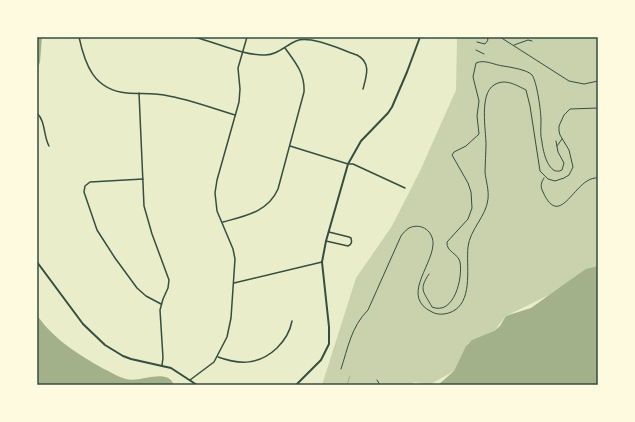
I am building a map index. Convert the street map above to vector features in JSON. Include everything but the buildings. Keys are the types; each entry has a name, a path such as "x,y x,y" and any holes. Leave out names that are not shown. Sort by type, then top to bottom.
{"street":[{"path":"79,37 86,63 98,80 113,90 170,96 235,115"},
{"path":"194,37 242,52 265,55 275,53 298,41 308,40 360,56 365,62 367,69 362,89"},
{"path":"190,380 210,366 218,357 230,327 234,284 234,254 216,207 215,186 240,95 238,68 247,37"},
{"path":"296,385 321,360 329,344 329,327 322,262 326,241 348,164 361,141 392,107 420,37"},
{"path":"222,222 258,211 265,207 278,189 302,103 304,86 300,68 285,48"},
{"path":"139,93 144,206 169,280 168,288 160,310 163,358 162,365"},
{"path":"37,112 42,120 45,137 49,146"},
{"path":"290,146 348,164 353,164 405,188"},
{"path":"143,179 90,182 85,186 84,192 95,225 102,240 136,288 146,296 161,304"},
{"path":"326,241 348,246 352,241 352,238 329,232"},
{"path":"37,262 83,324 105,345 122,356 140,362 162,365 176,370 197,385"},
{"path":"234,284 322,262"},
{"path":"218,357 236,361 257,361 266,357 283,342 289,332 292,321"}],"lane":[{"path":"377,380 380,385"}],"path":[{"path":"477,42 485,44 488,40 487,37"},
{"path":"500,37 568,81 584,84 598,81"},
{"path":"513,45 528,40 532,41"},
{"path":"476,50 484,54"},
{"path":"420,283 431,307 438,308 446,306 452,300 459,282 460,261 448,249 447,245 449,240 468,219 472,208 471,192 468,183 452,155 454,152 471,143 479,134 477,116 479,101 473,78 476,63 486,62 524,70 532,76 536,83 542,142 551,168 558,172 562,170 564,163 556,141"},
{"path":"341,369 353,331 362,315 368,310 395,246 405,230 420,226 430,232 433,239 430,256 420,283 418,295 420,301 433,313 440,315 450,312 460,306 468,281 468,246 472,234 488,201 485,173 486,147 484,109 487,94 490,88 502,82 512,83 526,90 530,106 540,171 548,179 555,181 569,175 573,167 569,150 559,131 559,126 564,115 570,109 598,108"},
{"path":"557,147 562,138"},
{"path":"545,177 541,184 541,188 548,202 552,206 558,207 588,180 598,178"},
{"path":"422,286 429,274"}],"shaded area":[{"path":"37,37 42,37 40,62 37,70"},
{"path":"457,37 598,37 598,267 577,275 551,294 506,316 494,331 468,343 454,371 429,385 415,382 410,385 322,385 356,278 392,226 420,171 456,90"},
{"path":"598,266 598,385 438,385 454,371 466,346 472,340 494,331 500,326 506,316 531,308 586,269"},
{"path":"37,315 43,324 67,346 117,376 132,380 160,376 171,380 174,385 37,385"}],"waterway":[{"path":"347,385 350,376"}]}
